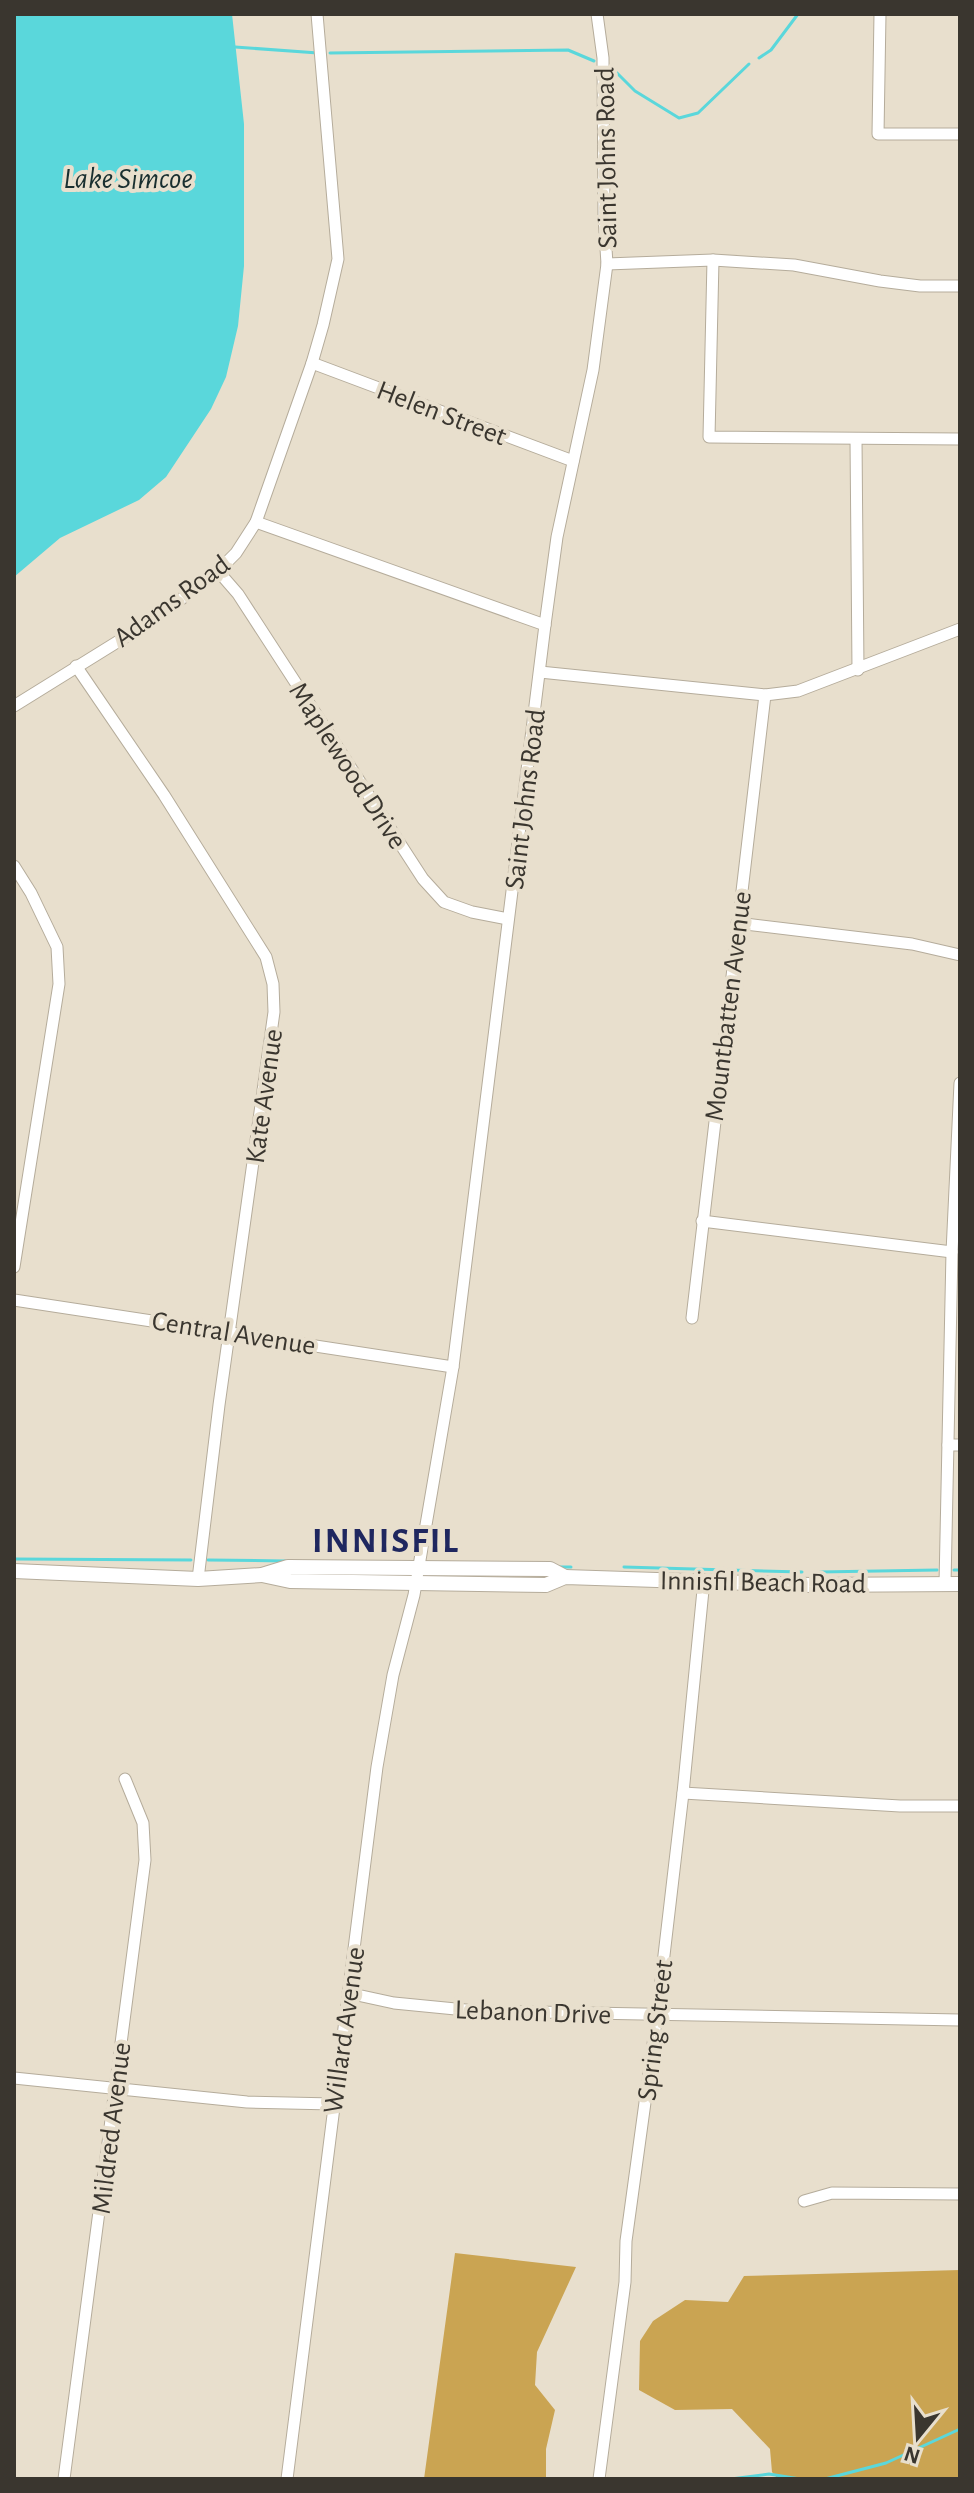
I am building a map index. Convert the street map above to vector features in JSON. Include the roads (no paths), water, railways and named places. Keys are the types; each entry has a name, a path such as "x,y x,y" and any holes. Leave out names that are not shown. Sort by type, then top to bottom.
{"main road":[{"name":"Innisfil Beach Road","path":"14,1571 198,1579 262,1575 288,1567 417,1576 550,1569 565,1577 810,1585 953,1584"}],"street":[{"name":"Adams Road","path":"14,706 159,616 218,571 236,553 256,522 312,363 338,259 317,14"},
{"name":"Saint Johns Road","path":"417,1576 453,1367 557,537 593,370 607,264 603,58 597,14"},
{"path":"880,14 878,134 960,134"},
{"path":"713,260 709,437 960,439"},
{"path":"607,264 713,260 794,265 880,281 920,286 960,286"},
{"name":"Helen Street","path":"312,363 573,461"},
{"path":"856,439 858,670"},
{"path":"256,522 545,625"},
{"name":"Maplewood Drive","path":"218,571 238,594 423,879 444,902 472,912 508,919"},
{"path":"540,672 765,695 798,691 960,629"},
{"name":"Kate Avenue","path":"76,666 164,795 266,957 273,984 274,1012 198,1579"},
{"name":"Mountbatten Avenue","path":"692,1318 765,695"},
{"path":"14,866 57,947 59,984 14,1267"},
{"path":"737,923 912,944 960,955"},
{"path":"953,1584 952,1252 960,1083"},
{"path":"702,1221 952,1252"},
{"name":"Central Avenue","path":"14,1300 453,1367"},
{"name":"Willard Avenue","path":"287,2479 377,1767 393,1675 417,1576"},
{"name":"Spring Street","path":"599,2479 683,1793 704,1580"},
{"name":"Mildred Avenue","path":"64,2479 145,1860 143,1823 125,1779"},
{"path":"683,1793 900,1806 960,1806"},
{"name":"Lebanon Drive","path":"348,1993 394,2003 476,2011 960,2020"},
{"path":"14,2078 247,2102 333,2104"},
{"path":"804,2201 832,2193 960,2194"}],"water":[{"name":"Lake Simcoe","path":"14,14 232,14 244,124 244,266 238,326 226,377 211,409 166,477 139,500 60,538 14,577"}],"waterway":[{"path":"759,58 771,50 798,14"},
{"path":"235,47 318,53"},
{"path":"330,53 568,50 594,61"},
{"path":"612,68 635,91 679,118 698,113 749,64"},
{"path":"14,1559 191,1560"},
{"path":"208,1560 285,1561"},
{"path":"559,1567 571,1567"},
{"path":"624,1567 802,1572"},
{"path":"819,1572 937,1570"},
{"path":"954,1570 960,1570"},
{"path":"825,2479 886,2463 960,2429"},
{"path":"731,2479 769,2474 800,2479"}],"district":[{"name":"INNISFIL","path":"386,1539"}]}
